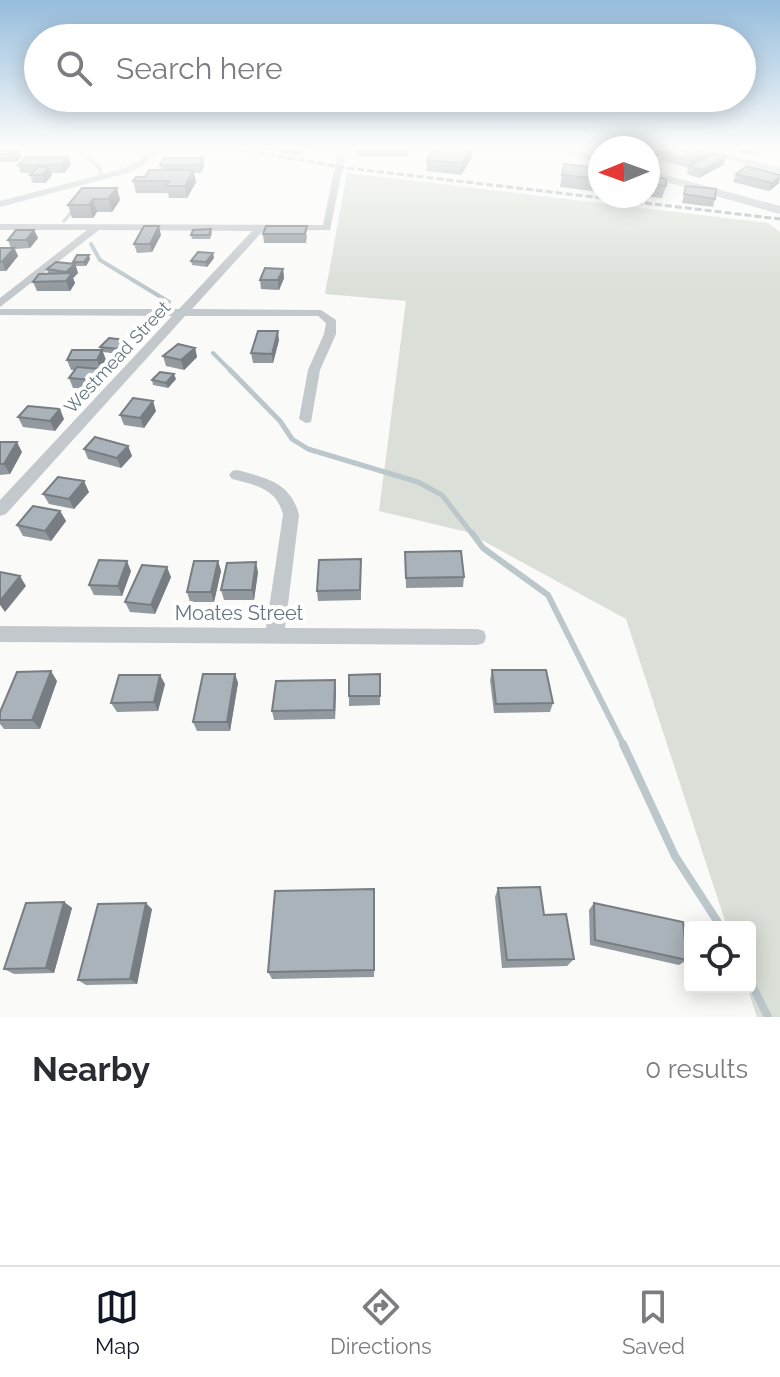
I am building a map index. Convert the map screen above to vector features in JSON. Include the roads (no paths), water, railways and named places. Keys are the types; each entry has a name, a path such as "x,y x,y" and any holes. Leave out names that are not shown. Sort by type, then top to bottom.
{"street":[{"path":"0,204 36,194"},
{"path":"0,227 327,228 334,194"},
{"path":"725,194 780,210"},
{"path":"0,304 97,227"},
{"name":"Westmead Street","path":"0,510 261,227"},
{"path":"0,312 321,313 332,322 314,370 306,419"},
{"path":"237,475 275,486 290,501 291,515 274,636"},
{"name":"Moates Street","path":"0,634 477,637"}],"waterway":[{"path":"64,221 73,210"},
{"path":"91,244 100,260 169,302"},
{"path":"213,353 230,370"},
{"path":"230,370 280,421 292,439 308,449 418,482 442,495 473,535"},
{"path":"472,533 483,548 548,595 623,744"},
{"path":"623,744 675,856 717,921"},
{"path":"756,993 768,1017"}],"railway":[{"path":"572,194 780,219"}]}
